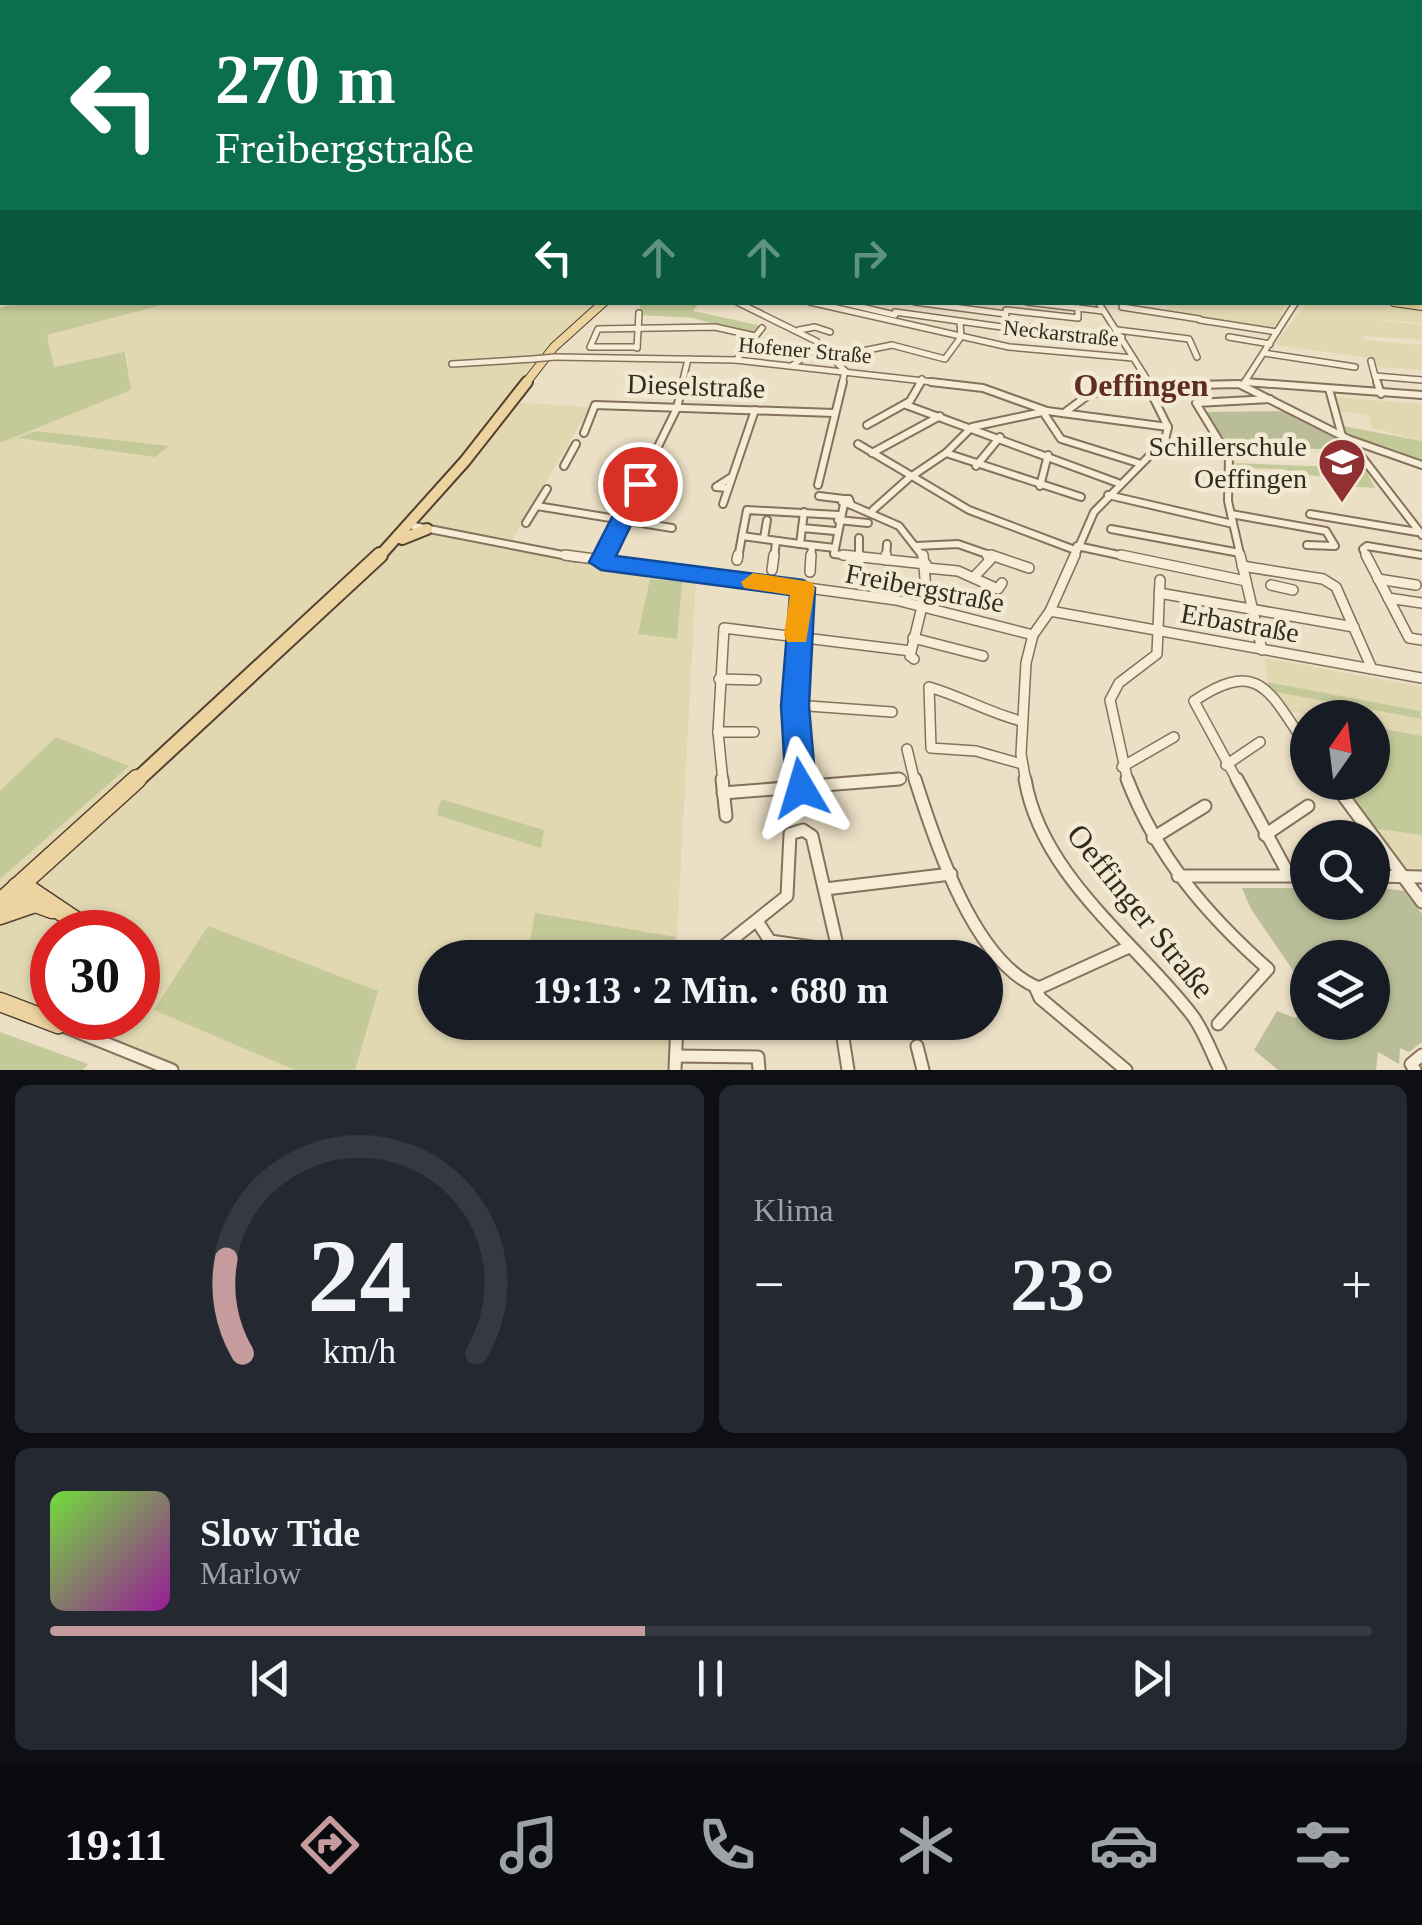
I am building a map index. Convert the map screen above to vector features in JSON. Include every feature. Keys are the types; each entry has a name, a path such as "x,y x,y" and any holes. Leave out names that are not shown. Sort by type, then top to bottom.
{"main road":[{"path":"0,903 220,708 386,550 554,347 601,305"},
{"path":"386,550 427,529"},
{"path":"17,887 20,897 32,904 56,909"},
{"path":"17,887 28,888 56,909"},
{"path":"0,915 32,904"},
{"path":"0,1002 30,1011"}],"street":[{"path":"745,305 782,318 838,356 845,370 818,485"},
{"name":"Neckarstraße","path":"820,305 1010,347 1133,358"},
{"path":"855,305 960,322 1189,340 1197,357"},
{"path":"895,305 895,324"},
{"path":"954,305 1078,318 1078,308"},
{"path":"1052,305 1103,311"},
{"path":"1100,305 1150,388 1168,427"},
{"path":"1118,332 1122,305 1277,332"},
{"path":"1246,385 1294,305"},
{"path":"1006,309 1010,347"},
{"path":"636,358 639,312"},
{"path":"838,356 883,345 945,359 961,337 960,322"},
{"path":"799,330 815,327 830,332"},
{"path":"636,347 590,346 595,330 724,328 755,336"},
{"path":"736,360 762,328"},
{"path":"1230,337 1270,344"},
{"path":"793,365 813,350"},
{"path":"1264,353 1354,366"},
{"name":"Hofener Straße","path":"452,364 556,358 736,360 990,389 1046,413"},
{"path":"601,562 677,408 688,359"},
{"path":"1370,361 1381,394"},
{"path":"1375,376 1422,380"},
{"path":"867,425 906,404 922,380"},
{"path":"1246,385 1345,438 1422,465"},
{"path":"1064,413 1068,406 1102,390 1246,385 1422,396"},
{"path":"1328,390 1345,438 1419,534"},
{"path":"1262,650 1232,519 1229,458 1196,402 1270,399"},
{"path":"906,404 1118,483"},
{"name":"Dieselstraße","path":"584,433 595,405 834,413"},
{"path":"722,504 726,488 716,487 730,478 755,410"},
{"path":"1046,413 1061,439 1138,463"},
{"path":"873,510 946,453 972,427 999,418 1064,413 1168,427"},
{"path":"872,453 940,416"},
{"name":"Oeffinger Straße","path":"1168,427 1163,445 1138,463 1108,495 1076,548 1050,611 1033,635 1026,662 1022,764 1029,802 1046,838 1129,947 1194,1017 1220,1070"},
{"path":"976,466 1000,437"},
{"path":"564,466 576,444"},
{"path":"858,444 984,517 1160,572 1246,581"},
{"path":"946,453 976,466 1081,496"},
{"path":"1040,486 1048,455"},
{"path":"526,524 548,489"},
{"path":"1108,495 1140,506 1326,531 1335,546 1307,545"},
{"path":"726,816 718,732 724,628 912,655 926,566 916,546 893,521 873,510 819,496"},
{"path":"846,503 839,517 834,554 958,571 998,589 1002,583"},
{"path":"537,506 672,528"},
{"path":"737,560 752,507 868,523"},
{"path":"800,544 804,512"},
{"path":"1310,514 1419,534"},
{"path":"764,538 767,520"},
{"name":"Freibergstraße","path":"411,523 601,562 921,605 1033,635"},
{"name":"Freibergstraße","path":"411,523 451,533"},
{"path":"802,528 836,531"},
{"path":"1110,529 1240,553"},
{"path":"742,536 835,548"},
{"path":"858,581 859,538"},
{"path":"772,570 776,542"},
{"path":"886,544 886,560"},
{"path":"810,572 812,546"},
{"path":"916,546 951,546 1029,568"},
{"path":"1422,555 1363,547 1409,638 1422,640"},
{"path":"969,576 978,577 990,560 987,555"},
{"path":"956,560 958,571"},
{"path":"1242,566 1323,579 1336,587 1372,669"},
{"path":"1160,572 1158,654 1116,686 1110,698 1122,767 1153,838 1218,924 1268,969 1218,1024"},
{"path":"1378,579 1416,585"},
{"path":"1271,585 1293,590"},
{"path":"803,588 796,636 795,706 804,805"},
{"path":"1159,592 1354,628"},
{"path":"1388,598 1422,603"},
{"name":"Erbastraße","path":"1050,611 1422,678"},
{"path":"913,638 983,656"},
{"path":"719,679 756,680"},
{"path":"1289,875 1194,701 1229,680 1264,690 1290,724"},
{"path":"1022,721 977,708 973,700 929,687 932,748 976,752 1022,764"},
{"path":"795,706 892,712"},
{"path":"718,732 754,732"},
{"path":"1122,767 1174,736"},
{"path":"1226,764 1260,742"},
{"path":"907,749 911,778 951,874 1001,960 1126,1070"},
{"path":"723,793 901,780"},
{"path":"1346,800 1422,902"},
{"path":"1153,838 1205,806"},
{"path":"1265,835 1308,806"},
{"path":"732,940 786,896 789,840 794,831 812,836 837,940"},
{"path":"825,889 951,874"},
{"path":"1178,876 1289,875"},
{"path":"1390,877 1422,877"},
{"path":"756,921 769,940"},
{"path":"1033,988 1129,947"},
{"path":"99,1040 172,1070"},
{"path":"843,1040 848,1070"},
{"path":"917,1046 923,1070"},
{"path":"1415,1070 1412,1064 1422,1056"},
{"path":"675,1063 758,1058 759,1070"}],"shaded area":[{"path":"162,305 599,305 572,327 509,402 590,407 510,544 696,579 677,940 418,940 418,1040 671,1040 669,1070 180,1070 106,1040 160,1040 160,910 30,910 30,1009 0,997 0,443 131,390 126,352 54,367 47,335","holes":["36,431 168,447 154,457 20,439"]},
{"path":"1166,305 1284,305 1280,323 1270,329 1165,314"},
{"path":"1304,305 1422,308 1422,323 1360,318 1422,325 1422,340 1363,336 1364,340 1422,345 1422,370 1376,367 1371,358 1274,345"},
{"path":"1336,397 1422,404 1422,441 1372,428 1369,416 1340,411"},
{"path":"1264,658 1422,687 1422,712 1390,706 1390,700 1360,700 1268,682"},
{"path":"1270,691 1319,700 1290,700 1290,711 1282,710"},
{"path":"1390,713 1422,719 1422,736 1390,730"},
{"path":"1390,831 1422,835 1422,871 1404,872 1390,853"}],"green space":[{"path":"162,305 47,335 54,367 125,352 131,390 0,443 0,307"},
{"path":"640,305 698,305 693,311 762,326 754,335 693,318 640,315"},
{"path":"1286,411 1344,441 1350,450 1289,448 1294,456 1232,455 1203,412"},
{"path":"1343,426 1422,441 1422,463 1345,434"},
{"path":"36,431 169,446 155,457 17,438"},
{"path":"1232,463 1365,468 1375,488 1344,486 1337,477 1289,474 1285,469 1240,468"},
{"path":"650,579 682,582 677,639 638,634"},
{"path":"1268,682 1362,700 1319,700 1270,691"},
{"path":"1390,705 1420,711 1422,719 1390,713"},
{"path":"1390,730 1422,736 1422,835 1390,831 1390,820 1365,820 1349,800 1390,800"},
{"path":"56,737 129,766 0,879 0,791"},
{"path":"441,799 544,830 541,848 437,815"},
{"path":"1242,888 1290,888 1290,920 1390,920 1390,889 1404,891 1422,914 1422,1042 1409,1052 1400,1048 1399,1064 1378,1052 1376,1070 1278,1070 1254,1050 1277,1011 1290,1016 1290,1040 1390,1040 1390,940 1290,940 1290,966 1251,909"},
{"path":"535,913 676,937 676,940 530,940"},
{"path":"208,926 378,991 355,1070 295,1070 160,1013 160,1001"},
{"path":"0,1032 88,1064 83,1070 0,1070"}],"slow traffic":[{"path":"753,582 803,588 796,635"}],"place":[{"name":"Schillerschule Oeffingen","path":"1342,504"}],"district":[{"name":"Oeffingen","path":"1141,385"}],"route":[{"path":"640,484 601,562 803,588 796,636 794,739 801,788"}]}
